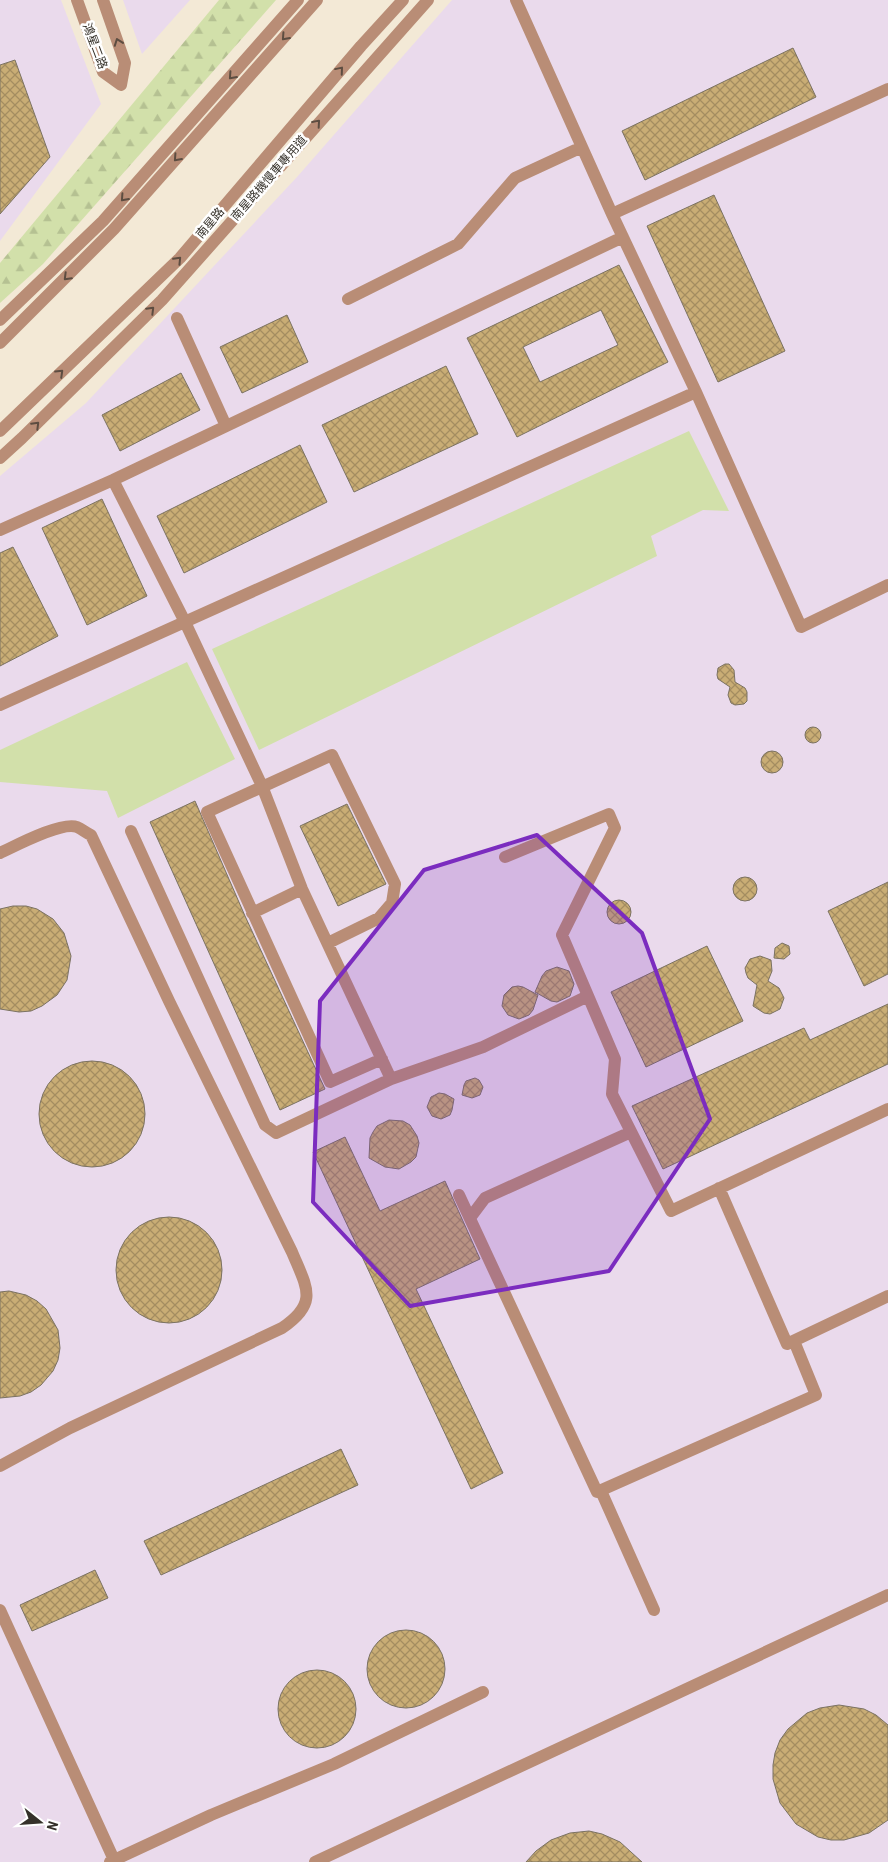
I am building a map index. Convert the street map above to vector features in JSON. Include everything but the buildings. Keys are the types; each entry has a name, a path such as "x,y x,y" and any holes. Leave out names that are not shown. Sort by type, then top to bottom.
{"street":[{"name":"鴻星二路","path":"77,0 103,72 121,85 126,63 103,0"},
{"path":"0,320 103,221 298,0"},
{"path":"0,343 114,229 317,0"},
{"name":"南星路","path":"0,431 180,258 361,46 403,0"},
{"name":"南星路機慢車專用道","path":"0,458 162,300 428,0"},
{"path":"516,0 612,214 696,392 801,628 888,584"},
{"path":"612,214 888,89"},
{"path":"348,299 458,244 514,178 582,147"},
{"path":"0,530 113,480 623,237"},
{"path":"177,318 226,426"},
{"path":"0,704 696,392"},
{"path":"113,480 185,622 262,786 302,888 391,1079"},
{"path":"328,943 379,918 392,903 395,884 332,755 207,812 330,1082 382,1059"},
{"path":"505,856 609,814 615,828 562,935 614,1059 612,1094 671,1211 888,1109"},
{"path":"0,853 44,832 64,827 76,826 90,835 169,1002 288,1244 303,1278 308,1296 304,1310 282,1328 70,1428 0,1466"},
{"path":"130,831 265,1125 276,1133 391,1079 483,1047 588,996"},
{"path":"252,913 302,888"},
{"path":"470,1218 485,1198 631,1132"},
{"path":"719,1188 787,1344 888,1296"},
{"path":"459,1195 597,1492 816,1395 794,1340"},
{"path":"601,1490 654,1610"},
{"path":"315,1862 888,1594"},
{"path":"0,1610 113,1861 211,1815 334,1764 483,1692"}],"highlighted area":[{"path":"537,835 642,933 710,1119 609,1271 410,1306 313,1202 320,1001 424,870"}],"shaded area":[{"path":"0,0 61,0 101,104 0,241"},
{"path":"123,0 190,0 142,54"},
{"path":"452,0 888,0 888,1862 0,1862 0,476 86,403 297,177"}],"green space":[{"path":"219,0 276,0 43,264 0,303 0,263"},
{"path":"689,431 729,511 703,510 651,536 657,556 259,750 212,649"},
{"path":"187,662 235,759 118,818 107,791 0,782 0,750"}]}
